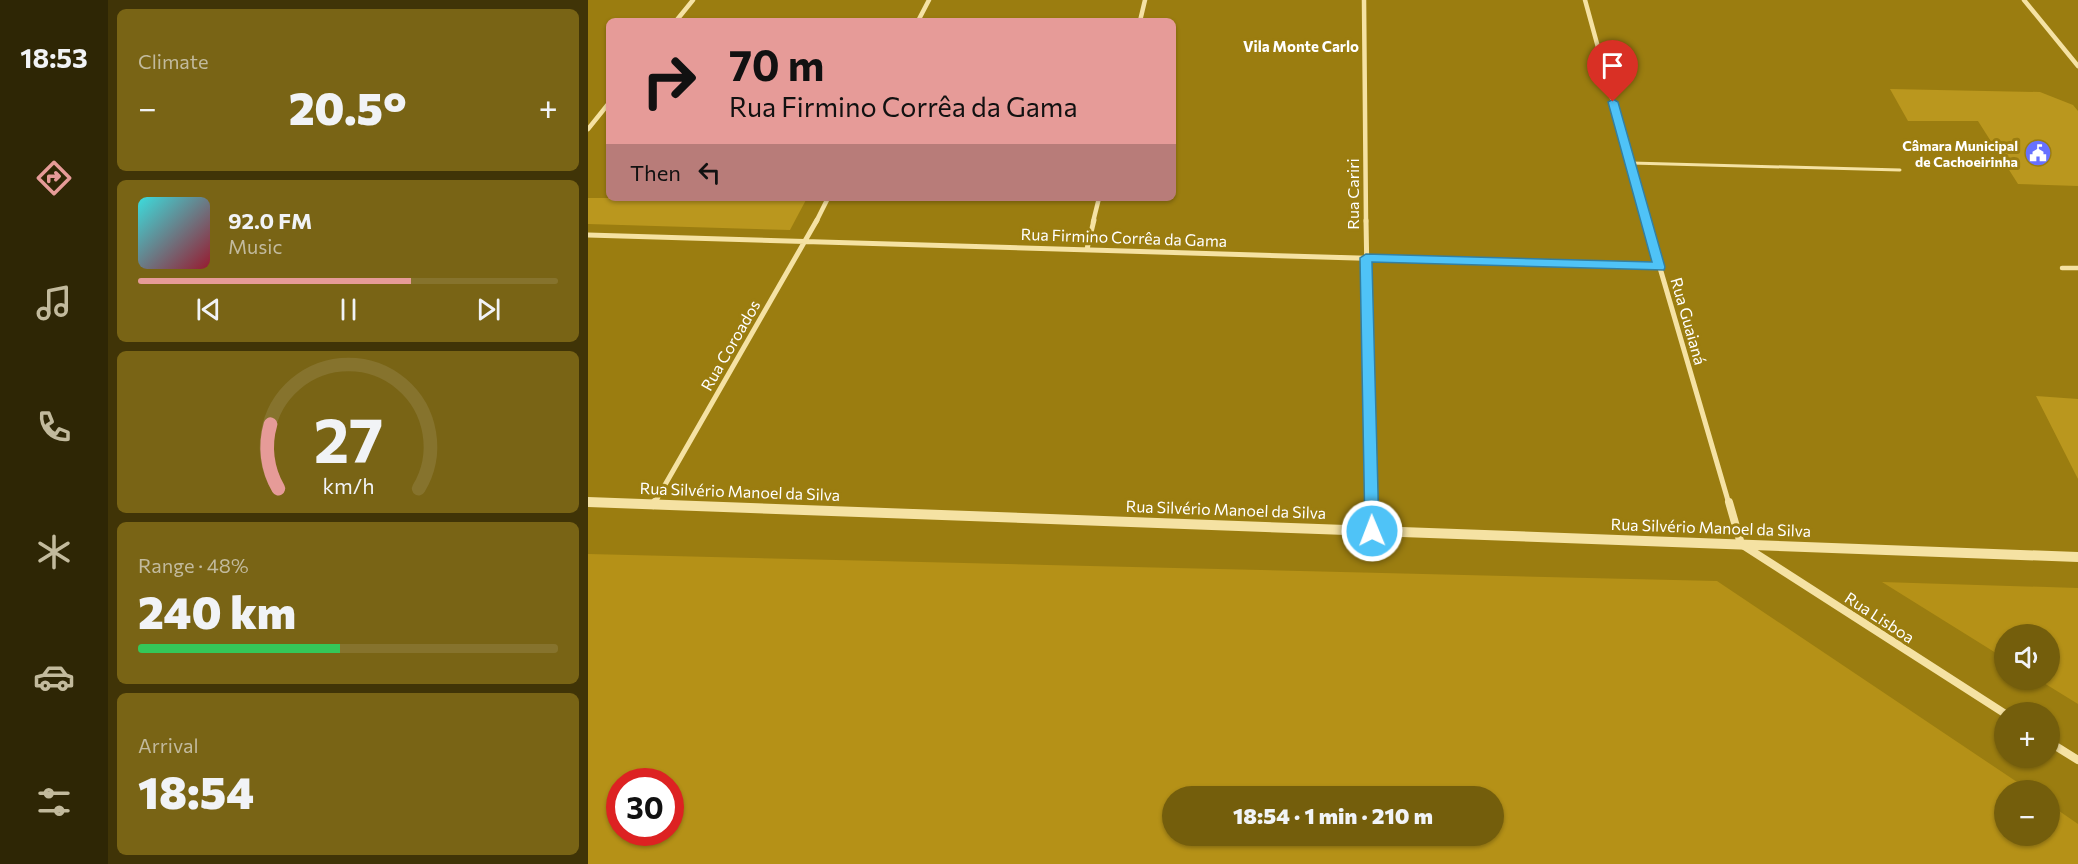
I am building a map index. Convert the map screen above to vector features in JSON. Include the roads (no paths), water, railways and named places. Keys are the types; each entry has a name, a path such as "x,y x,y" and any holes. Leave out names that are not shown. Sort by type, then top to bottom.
{"street":[{"path":"678,18 693,0"},
{"path":"919,18 928,0"},
{"path":"1141,18 1145,0"},
{"name":"Rua Cariri","path":"1364,0 1366,258 1372,531"},
{"name":"Rua Guaianá","path":"1585,0 1659,267 1741,544"},
{"path":"2024,0 2078,66"},
{"path":"588,129 606,108"},
{"name":"Rua Coroados","path":"653,505 807,240 826,201"},
{"path":"1087,249 1098,201"},
{"name":"Rua Firmino Corrêa da Gama","path":"588,235 1659,267"},
{"name":"Rua Silvério Manoel da Silva","path":"588,502 2078,556"},
{"name":"Rua Lisboa","path":"1741,544 1994,707"},
{"path":"2060,749 2078,760"}],"lane":[{"path":"1630,163 1900,170"},
{"path":"2062,268 2078,268"}],"place":[{"name":"Câmara Municipal de Cachoeirinha","path":"2038,153"}],"district":[{"name":"Vila Monte Carlo","path":"1301,46"}]}
